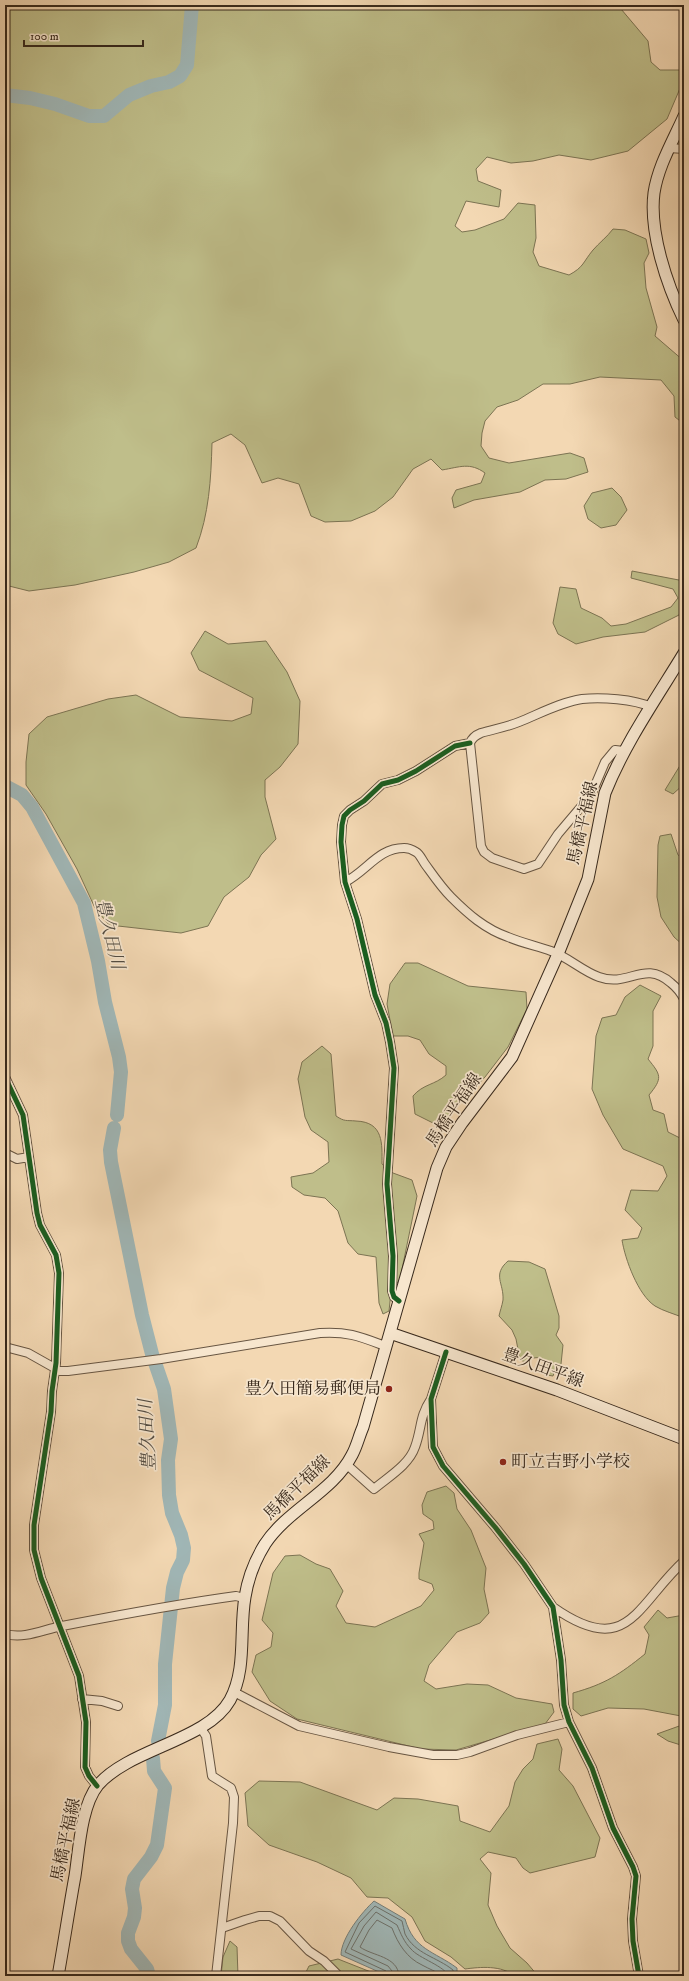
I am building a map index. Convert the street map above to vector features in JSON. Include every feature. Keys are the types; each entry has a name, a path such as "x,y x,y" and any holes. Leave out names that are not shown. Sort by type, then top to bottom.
{"main road":[{"path":"684,116 658,176 654,194 654,212 660,252 677,305 684,320"},
{"name":"馬橋平福線","path":"58,1976 83,1826 87,1808 97,1786 112,1772 213,1720 222,1711 234,1692 240,1665 244,1598 255,1563 265,1544 289,1516 330,1482 346,1464 358,1441 390,1333 426,1201 446,1147 512,1056 558,954 586,885 605,793 624,751 684,653"},
{"name":"豊久田平線","path":"390,1333 557,1390 684,1439"}],"street":[{"path":"669,148 684,148"},
{"path":"624,751 615,750 605,762 591,795 558,834 538,864 524,869 492,858 484,852 481,846 470,743 472,738 480,733 512,725 581,699 597,698 642,703 651,707"},
{"path":"398,1301 392,1292 393,1256 388,1184 394,1068 386,1023 375,995 357,919 345,882 341,842 344,816 372,795 376,788 382,784 398,780 416,771 455,746 470,743"},
{"path":"345,882 353,878 377,856 392,850 406,848 416,852 445,890 469,915 487,928 507,937 558,954 599,977 609,979 628,979 646,972 655,973 664,977 674,986 684,999"},
{"path":"5,1078 23,1115 35,1202 40,1224 59,1264 58,1340 51,1412 34,1525 34,1550 41,1578 61,1626 79,1676 86,1722 85,1767 89,1776 97,1786"},
{"path":"5,1153 17,1159 29,1156"},
{"path":"5,1346 28,1353 55,1368 68,1371 148,1361 320,1333 339,1332 354,1335 385,1346"},
{"path":"346,1464 374,1489 405,1464 415,1448 423,1411 431,1399 446,1352"},
{"path":"431,1399 432,1436 436,1456 442,1466 495,1527 524,1564 553,1607 560,1660 561,1693 569,1722 592,1768 613,1828 636,1876 632,1919 633,1941 639,1976"},
{"path":"553,1607 589,1627 610,1628 624,1625 636,1615 684,1561"},
{"path":"5,1634 26,1635 61,1626 172,1605 236,1596 244,1598"},
{"path":"234,1692 299,1726 389,1747 433,1755 458,1755 517,1734 569,1722"},
{"path":"82,1699 102,1701 118,1706"},
{"path":"200,1727 206,1736 212,1776 231,1788 234,1797 231,1846 216,1976"},
{"path":"222,1928 252,1918 270,1916 280,1921 309,1951 324,1961 340,1976"}],"shaded area":[{"path":"5,5 621,5 621,9 648,41 651,62 660,70 680,70 684,79 667,119 628,151 591,160 559,155 533,161 511,163 487,157 476,169 478,181 501,190 499,207 466,201 455,226 462,232 475,230 504,219 518,203 535,205 536,238 533,252 539,266 569,275 581,267 593,250 613,229 625,230 646,239 649,253 644,263 646,288 657,327 655,336 684,361 684,424 675,417 674,396 661,380 600,377 570,384 543,384 518,400 497,407 485,421 481,446 489,458 509,463 570,453 584,458 588,472 566,479 545,480 520,492 474,500 454,508 452,498 456,490 481,483 485,473 470,466 442,470 431,459 413,469 393,497 375,511 351,521 325,522 311,516 299,484 278,478 262,483 245,445 231,434 212,443 207,510 196,548 169,562 134,572 75,585 29,591 5,585"},
{"path":"612,488 621,497 627,510 616,525 601,528 588,519 584,506 592,493"},
{"path":"632,571 684,581 684,606 679,615 645,632 603,637 576,644 558,634 553,623 560,587 576,589 581,608 602,618 611,626 626,624 671,607 678,598 673,589 631,578"},
{"path":"205,631 228,644 266,641 287,672 300,701 298,744 280,767 265,780 265,797 276,839 261,855 249,877 224,897 208,926 181,933 109,925 95,908 77,869 46,814 26,785 26,762 29,734 47,717 108,699 136,695 180,717 232,721 251,714 253,698 199,670 191,653"},
{"path":"684,759 684,784 673,794 665,790"},
{"path":"671,834 678,855 684,859 684,946 674,937 661,917 657,897 658,845 660,836"},
{"path":"405,963 418,963 468,986 526,992 527,1009 508,1047 485,1077 444,1121 433,1123 415,1114 413,1096 421,1089 438,1081 446,1075 446,1066 429,1054 420,1040 408,1036 393,1036 387,1004 390,984"},
{"path":"640,985 661,996 653,1011 653,1046 648,1059 656,1069 659,1077 657,1084 649,1095 653,1110 664,1114 668,1132 684,1140 684,1318 655,1306 643,1294 629,1266 622,1240 638,1238 642,1228 625,1210 631,1190 658,1191 667,1176 663,1166 623,1149 603,1115 592,1089 596,1036 602,1018 616,1015 625,997"},
{"path":"322,1046 331,1054 336,1116 344,1120 365,1122 372,1125 380,1135 382,1164 393,1173 412,1180 417,1196 400,1279 391,1292 389,1311 383,1314 379,1303 376,1257 358,1254 348,1243 338,1211 325,1198 304,1195 292,1187 291,1177 313,1173 329,1162 328,1142 311,1130 305,1117 298,1079 302,1062"},
{"path":"508,1261 529,1262 545,1269 559,1316 559,1328 556,1335 563,1345 561,1364 555,1370 553,1376 547,1375 548,1363 542,1359 535,1358 526,1362 520,1360 516,1339 512,1330 499,1316 503,1300 500,1275 503,1266"},
{"path":"446,1486 454,1493 457,1509 471,1530 486,1568 484,1589 489,1613 480,1623 457,1632 429,1665 424,1681 436,1689 467,1684 488,1685 516,1698 552,1704 554,1712 545,1724 456,1750 421,1749 297,1719 270,1701 252,1672 256,1655 271,1647 273,1633 262,1620 273,1573 285,1556 300,1555 316,1564 330,1569 343,1591 336,1606 346,1623 375,1627 421,1606 434,1590 432,1584 419,1579 424,1543 419,1534 434,1529 433,1521 423,1514 422,1505 427,1492"},
{"path":"658,1610 667,1618 684,1615 684,1746 668,1741 657,1734 682,1725 681,1716 644,1709 608,1708 581,1716 573,1709 573,1693 611,1678 645,1654 649,1635 644,1627"},
{"path":"558,1739 562,1749 559,1770 573,1786 600,1838 595,1857 530,1873 523,1868 516,1858 488,1852 480,1859 491,1873 488,1905 497,1926 510,1948 527,1963 538,1976 514,1976 509,1972 497,1968 465,1969 451,1957 425,1941 412,1917 388,1898 367,1897 351,1878 317,1862 269,1845 248,1826 245,1793 259,1781 300,1782 377,1810 394,1798 418,1799 458,1806 460,1821 490,1832 509,1806 515,1782 523,1769 533,1759 537,1744"},
{"path":"230,1941 237,1947 238,1976 221,1976 223,1957"},
{"path":"338,1959 381,1976 304,1976 309,1966"}],"water":[{"path":"374,1901 405,1919 409,1929 419,1944 457,1968 457,1976 388,1976 341,1955 344,1941 348,1933 358,1918"}],"waterway":[{"name":"豊久田川","path":"5,95 30,98 55,104 89,116 104,116 129,95 151,86 169,82 180,76 187,65 192,5"},
{"name":"豊久田川","path":"5,786 22,795 32,807 84,903 98,961 105,1002 119,1057 121,1072 117,1115"},
{"name":"豊久田川","path":"114,1128 110,1150 111,1162 142,1315 152,1354 164,1389 171,1439 168,1460 169,1495 172,1513 181,1535 184,1548 183,1560 177,1572 173,1588 165,1664 165,1705 158,1741"},
{"name":"豊久田川","path":"149,1976 147,1969 131,1949 128,1941 128,1933 134,1917 135,1908 132,1889 134,1879 151,1857 157,1845 165,1788 154,1771 153,1758"}],"cycle path":[{"path":"399,1301 394,1297 392,1291 393,1256 387,1184 394,1068 386,1023 375,995 357,919 345,882 341,842 342,825 344,816 364,801 382,784 398,780 416,771 455,746 470,743"},
{"path":"5,1077 23,1115 37,1213 40,1225 56,1255 59,1273 56,1363 51,1412 34,1525 34,1550 41,1578 79,1676 86,1722 85,1767 89,1776 97,1786"},
{"path":"446,1352 431,1399 433,1447 443,1466 495,1527 524,1564 553,1607 561,1660 564,1705 569,1722 592,1768 613,1828 636,1876 632,1919 633,1941 639,1976"}],"place":[{"name":"豊久田簡易郵便局","path":"389,1389"},
{"name":"町立吉野小学校","path":"503,1462"}]}
